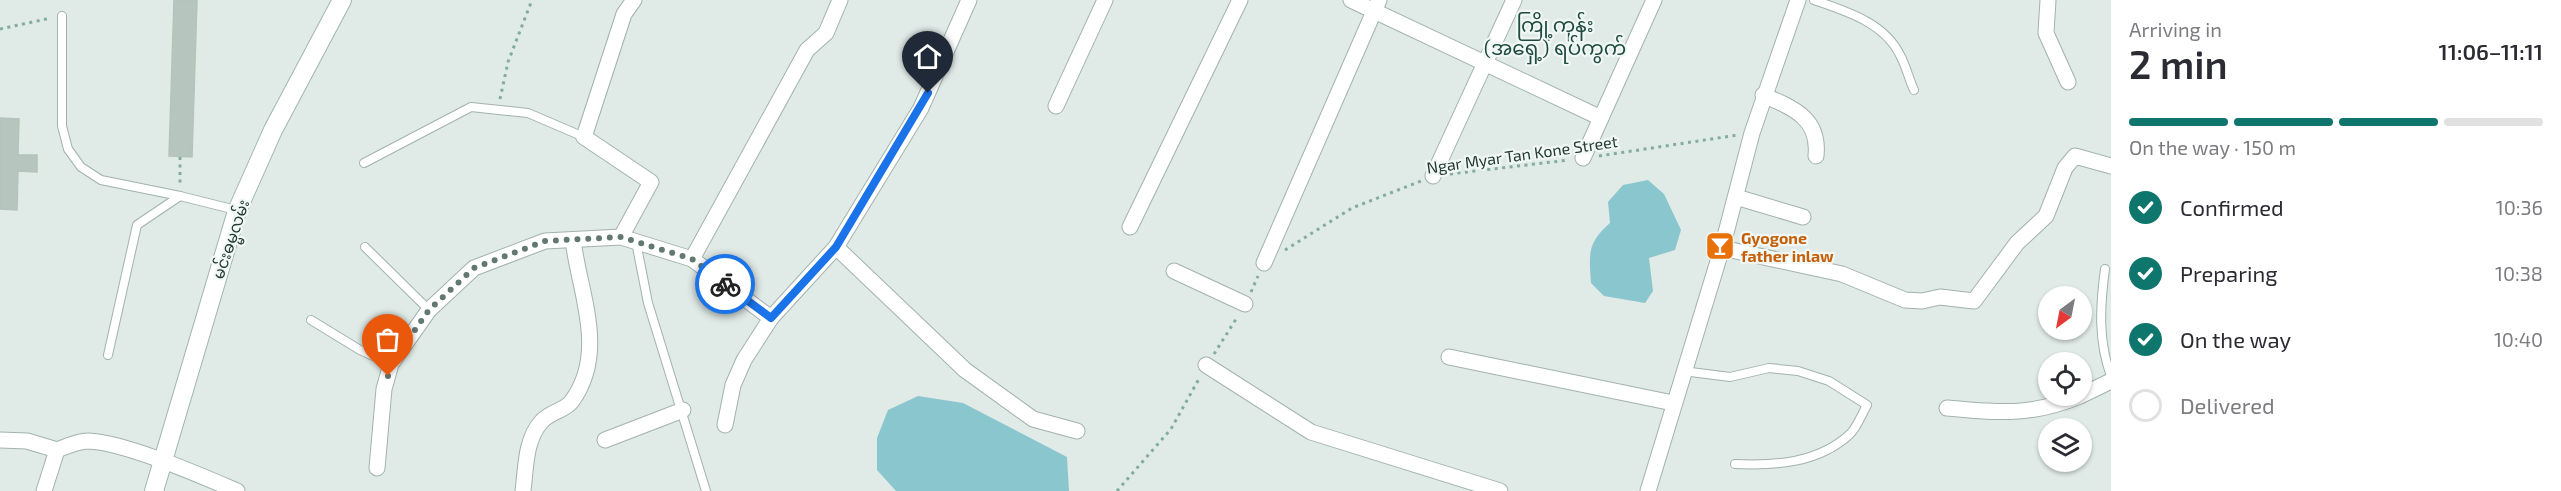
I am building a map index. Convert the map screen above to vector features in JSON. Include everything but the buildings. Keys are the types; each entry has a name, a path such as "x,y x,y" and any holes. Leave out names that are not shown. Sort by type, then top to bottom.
{"main road":[{"name":"မင်းဓမ္မလမ်း","path":"154,491 237,211 273,130 342,0"}],"street":[{"path":"621,237 651,182 584,137 624,14 634,0"},
{"path":"692,259 807,50 825,33 840,0"},
{"path":"724,425 733,385 744,360 771,318 836,247 921,108 969,0"},
{"path":"1056,106 1105,0"},
{"path":"1130,227 1240,0"},
{"path":"1351,0 1377,5 1485,63 1601,118"},
{"path":"1433,176 1514,0"},
{"path":"1583,158 1654,0"},
{"path":"1648,491 1722,248 1752,133 1798,0"},
{"path":"2048,0 2046,33 2068,81"},
{"path":"1264,263 1377,5"},
{"path":"1764,95 1795,109 1811,126 1817,141 1816,156"},
{"path":"1722,248 1842,274 1905,300 1922,301 1940,297 1974,301 2017,243 2046,216 2053,204 2065,168 2075,156 2111,166"},
{"path":"1736,197 1803,217"},
{"path":"377,468 384,388 391,364 429,310 474,268 545,241 621,237 692,259 771,318"},
{"path":"524,491 528,447 542,420 572,402 583,380 591,343 587,304 577,273 573,240"},
{"path":"836,247 965,370 1033,419 1077,431"},
{"path":"1174,270 1245,304"},
{"path":"1449,357 1673,403"},
{"path":"1206,365 1311,432 1500,491"},
{"path":"2092,390 2111,381"},
{"path":"1947,408 2016,413 2051,406"},
{"path":"605,440 683,410"},
{"path":"0,440 27,441 57,450 86,441 103,443 163,462 237,491"},
{"path":"44,491 57,450"}],"lane":[{"path":"1814,0 1852,13 1872,24 1899,52 1914,90"},
{"path":"62,16 62,126 68,149 81,167 101,180 180,196 237,211"},
{"path":"364,163 471,107 528,113 584,137"},
{"path":"108,355 137,225 180,196"},
{"path":"636,242 648,303 683,410 706,491"},
{"path":"365,247 429,310"},
{"path":"2104,269 2100,306 2103,351 2111,376"},
{"path":"311,320 360,350 391,364"},
{"path":"1683,371 1730,377 1769,368 1798,371 1828,381 1867,405 1851,432 1829,450 1771,466 1735,464"}],"path":[{"path":"497,110 508,62 532,0"},
{"path":"0,29 62,16"},
{"name":"Ngar Myar Tan Kone Street","path":"1264,263 1352,208 1433,176 1583,158 1752,133"},
{"path":"180,157 180,196"},
{"path":"1118,491 1171,429 1206,365 1245,304 1264,263"}],"water":[{"path":"1648,180 1664,194 1681,230 1675,250 1649,258 1653,291 1645,303 1604,296 1591,283 1590,257 1593,243 1610,223 1608,202 1623,185"},
{"path":"918,396 963,403 1067,457 1069,491 896,491 877,470 877,438 888,410"}],"way so far":[{"path":"388,376 391,364 429,310 474,268 545,241 621,237 692,259 725,284"}],"place":[{"name":"Gyogone father inlaw","path":"1720,246"}],"district":[{"name":"ကြို့ကုန်း (အရှေ့) ရပ်ကွက်","path":"1555,36"}],"route":[{"path":"725,284 771,318 836,247 928,93"}]}
